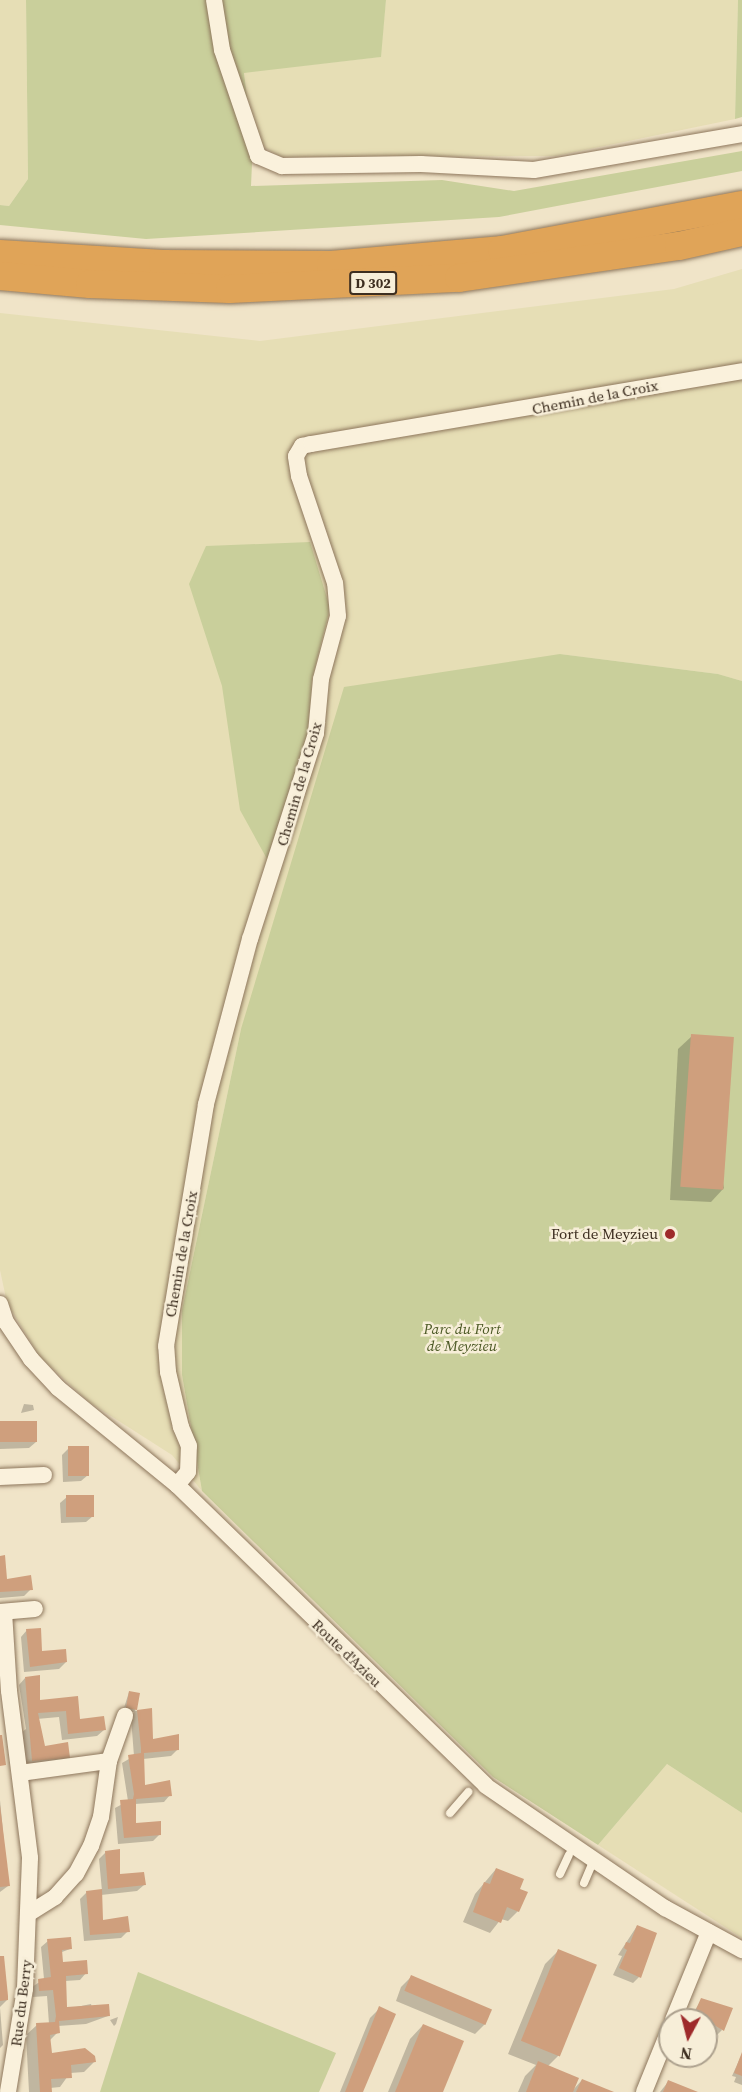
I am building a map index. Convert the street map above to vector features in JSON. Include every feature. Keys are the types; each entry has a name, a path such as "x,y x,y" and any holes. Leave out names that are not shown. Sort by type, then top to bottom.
{"highway":[{"name":"D 302","path":"0,254 163,264 331,265 502,250 742,205"},
{"name":"D 302","path":"0,276 90,284 230,289 448,279 564,265 742,232"}],"street":[{"path":"214,0 222,50 258,156 282,166 421,164 534,170 742,134"},
{"name":"Chemin de la Croix","path":"177,1485 188,1472 189,1446 181,1427 168,1372 166,1346 206,1104 250,939 316,732 321,679 338,616 335,583 299,476 296,456 302,446 311,444 742,371"},
{"name":"Route d'Azieu","path":"0,1304 6,1322 31,1359 58,1388 177,1485 486,1786 594,1857 665,1908 742,1950"},
{"path":"0,1477 44,1475"},
{"path":"2,1612 35,1609"},
{"name":"Rue du Berry","path":"2,1612 30,1858 25,1989 8,2092"},
{"path":"28,1914 55,1897 76,1874 92,1846 101,1817 109,1761 125,1716"},
{"path":"20,1773 109,1761"},
{"path":"678,2008 710,1932"},
{"path":"644,2092 658,2058"}],"lane":[{"path":"450,1812 468,1792"},
{"path":"560,1874 569,1855"},
{"path":"584,1883 594,1857"}],"shaded area":[{"path":"0,0 26,0 28,179 9,206 0,205"},
{"path":"386,0 738,0 735,119 556,156 281,157 253,141 244,72 380,57"},
{"path":"742,269 742,681 718,674 560,654 241,1029 182,1310 182,1375 202,1491 172,1455 89,1402 40,1357 7,1303 0,1270 0,313 260,341 674,289"},
{"path":"667,1764 742,1813 742,1938 598,1845"}],"green space":[{"path":"26,0 386,0 381,57 244,73 253,141 251,186 442,180 514,191 742,151 742,171 499,217 146,239 0,225 0,205 9,206 28,179"},
{"path":"738,0 742,0 742,117 735,119"},
{"path":"310,542 330,608 312,679 308,733 267,859 240,810 222,686 189,584 206,546"},
{"name":"Parc du Fort de Meyzieu","path":"560,654 718,674 742,681 742,1813 667,1764 598,1845 493,1777 202,1491 182,1375 182,1310 241,1029 344,687"},
{"path":"138,1972 336,2053 319,2092 100,2092"}],"building":[{"path":"691,1034 734,1037 723,1190 680,1187"},
{"path":"0,1421 37,1421 37,1442 0,1442"},
{"path":"68,1446 89,1446 89,1476 68,1476"},
{"path":"66,1495 94,1495 94,1517 66,1517"},
{"path":"5,1555 7,1579 31,1575 33,1590 0,1592 0,1556"},
{"path":"41,1628 42,1651 66,1649 67,1662 30,1667 26,1629"},
{"path":"40,1675 40,1700 78,1696 80,1719 104,1716 106,1730 68,1734 66,1711 38,1713 45,1746 68,1742 70,1758 32,1761 25,1677"},
{"path":"129,1691 140,1693 137,1710 126,1708"},
{"path":"152,1708 153,1739 179,1734 179,1750 144,1753 145,1785 170,1780 172,1796 136,1799 136,1823 161,1821 161,1835 124,1838 120,1800 133,1799 134,1794 128,1755 141,1753 137,1710"},
{"path":"0,1735 2,1735 6,1765 0,1766"},
{"path":"0,1805 10,1886 0,1887"},
{"path":"120,1849 120,1874 144,1872 146,1885 108,1889 105,1851"},
{"path":"496,1868 524,1879 520,1889 528,1892 519,1912 507,1907 501,1923 473,1912 484,1882 490,1884"},
{"path":"102,1889 103,1920 128,1916 130,1932 90,1935 86,1891"},
{"path":"637,1925 657,1933 641,1978 619,1968 627,1950 624,1948 626,1942 630,1943"},
{"path":"71,1937 72,1949 62,1950 63,1962 87,1960 88,1974 66,1976 67,2007 109,2004 110,2016 59,2021 60,2033 50,2035 52,2053 85,2048 95,2056 96,2062 71,2065 72,2078 51,2079 52,2092 40,2092 36,2023 55,2022 56,2016 53,1990 39,1991 38,1979 51,1977 47,1939"},
{"path":"558,1949 597,1965 560,2057 521,2041"},
{"path":"0,1956 4,1956 8,2000 0,2001"},
{"path":"411,1975 492,2009 485,2025 404,1991"},
{"path":"701,1998 733,2008 724,2031 718,2027 718,2008 697,2008"},
{"path":"379,2006 396,2014 363,2092 345,2092"},
{"path":"423,2024 464,2041 443,2092 395,2092"},
{"path":"742,2052 742,2076 734,2073"},
{"path":"538,2061 579,2078 573,2092 526,2092"},
{"path":"582,2079 614,2092 576,2092"},
{"path":"668,2080 698,2092 663,2092"}],"place":[{"name":"Fort de Meyzieu","path":"670,1234"}]}
